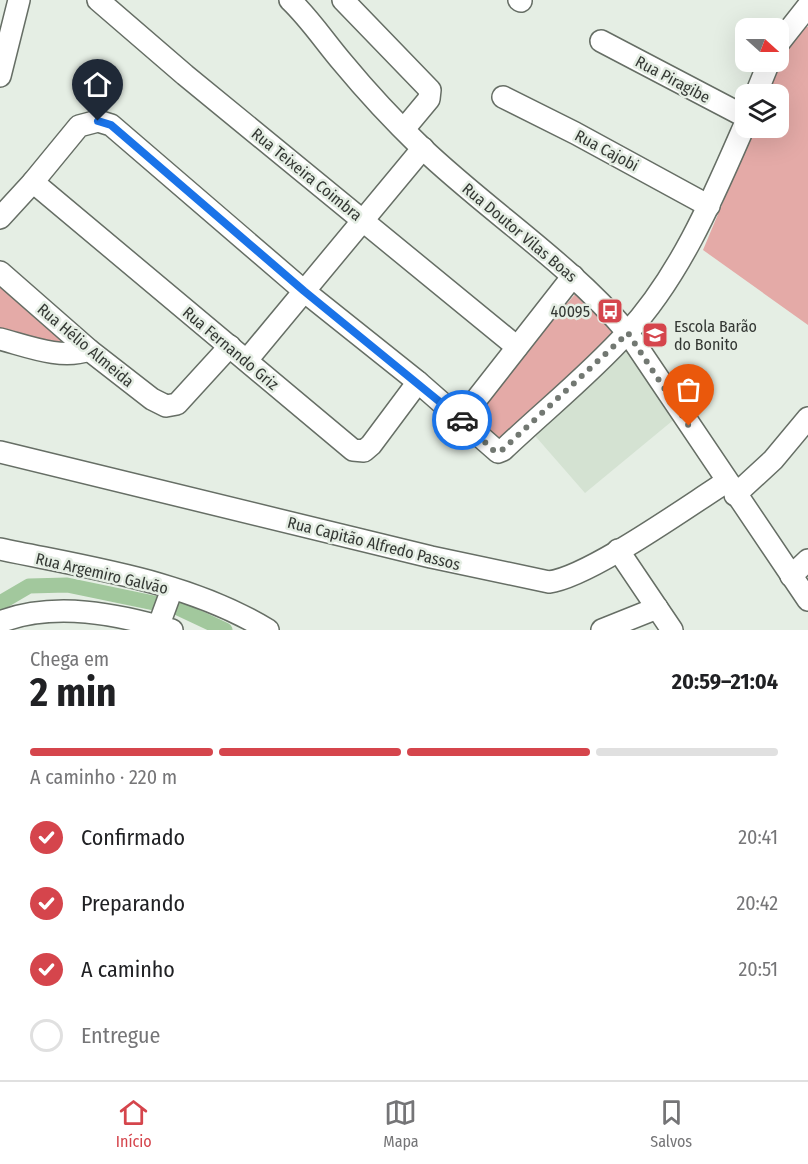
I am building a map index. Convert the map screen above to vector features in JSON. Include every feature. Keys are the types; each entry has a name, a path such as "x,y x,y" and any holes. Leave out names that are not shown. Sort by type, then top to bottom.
{"street":[{"path":"0,73 19,0"},
{"name":"Rua Teixeira Coimbra","path":"98,0 218,102 364,219 517,347"},
{"name":"Rua Doutor Vilas Boas","path":"290,0 370,95 423,148 493,211 573,276 628,333 808,600"},
{"path":"343,0 430,90 429,99 404,129"},
{"path":"789,31 806,11"},
{"name":"Rua Piragibe","path":"601,41 735,111"},
{"name":"Rua Cajobi","path":"503,98 575,133 709,206"},
{"path":"0,218 33,183 72,132 87,123 98,121 111,125 304,291 418,382 493,450 500,452 628,333 666,281 709,206 739,138"},
{"path":"247,360 423,148"},
{"name":"Rua Fernando Griz","path":"33,183 247,360 347,447 360,451 371,445 418,382"},
{"name":"Rua Hélio Almeida","path":"0,272 89,350 152,399 166,406 177,404 230,346"},
{"path":"461,419 573,276"},
{"path":"0,339 73,354 89,350"},
{"name":"Rua Capitão Alfredo Passos","path":"0,452 430,557 549,582 566,579 731,488 773,460 802,426"},
{"name":"Rua Argemiro Galvão","path":"0,549 146,581 232,610 268,630"},
{"path":"618,550 672,630"},
{"path":"791,576 808,560"},
{"path":"0,622 33,612 54,620 123,618 162,627 171,591"},
{"path":"602,630 657,608"}],"shaded area":[{"path":"804,25 808,27 808,325 703,250 750,138 789,138 789,84 772,84 777,72 789,72 789,46"},
{"path":"0,283 66,342 62,344 0,330"},
{"path":"577,292 618,330 500,448 468,417"},
{"path":"626,345 677,417 585,493 530,430"}],"waterway":[{"path":"0,603 29,586 67,585 178,608 225,630"}],"way so far":[{"path":"462,420 493,450 500,452 628,333 689,426"}],"place":[{"name":"40095","path":"610,311"},
{"name":"Escola Barão do Bonito","path":"655,335"}],"route":[{"path":"98,121 111,125 304,291 462,420"}]}
